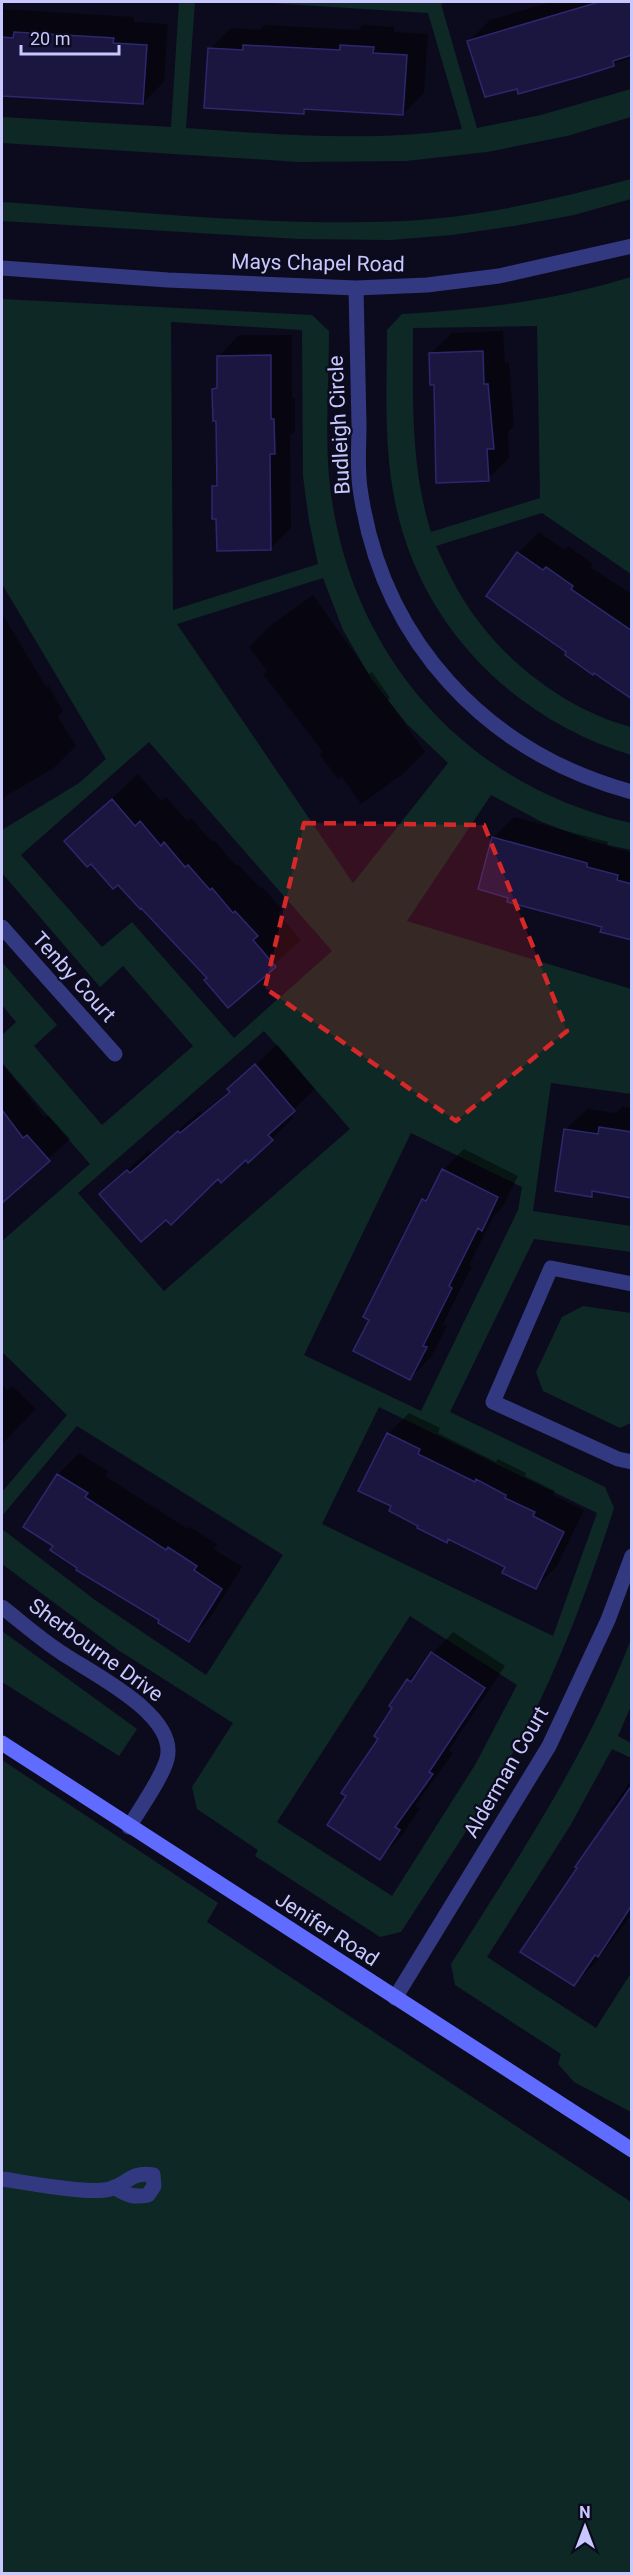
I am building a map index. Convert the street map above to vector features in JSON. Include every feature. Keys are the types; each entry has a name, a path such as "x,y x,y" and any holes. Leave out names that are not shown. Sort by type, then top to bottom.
{"street":[{"name":"Mays Chapel Road","path":"2,268 168,280 356,288 427,285 499,276 632,246"},
{"name":"Budleigh Circle","path":"356,288 360,488 373,544 390,594 420,648 451,687 497,728 549,760 597,783 632,792"},
{"name":"Tenby Court","path":"2,927 115,1054"},
{"path":"632,1284 551,1268 493,1402 618,1459 632,1462"},
{"name":"Alderman Court","path":"395,1998 549,1746 608,1620 632,1556"},
{"name":"Sherbourne Drive","path":"2,1607 56,1650 135,1700 155,1720 166,1739 168,1759 129,1827"},
{"name":"Jenifer Road","path":"2,1743 632,2150"},
{"path":"2,2179 84,2190 114,2187"}],"highlighted area":[{"path":"304,823 484,825 567,1031 456,1121 265,988"}],"green space":[{"path":"179,2 195,2 186,128 324,136 393,135 462,129 428,13 254,2 448,2 441,4 477,128 541,115 631,89 631,117 567,136 487,152 406,161 299,162 2,143 2,117 171,127"},
{"path":"631,179 631,199 574,215 452,235 391,240 299,239 2,221 2,202 253,220 404,221 462,216 519,206"},
{"path":"631,277 631,574 542,513 436,546 461,595 493,640 528,672 567,700 609,720 631,727 631,755 586,738 544,715 506,687 472,655 443,618 420,577 403,533 392,485 388,446 387,330 402,314 518,303","holes":["537,326 540,498 431,532 424,507 416,457 413,328"]},
{"path":"2,299 312,315 329,331 327,442 333,507 347,565 369,619 397,668 433,712 474,750 522,781 574,806 631,823 631,850 594,842 542,822 491,795 407,921 631,989 631,1094 551,1083 533,1211 631,1226 632,1252 534,1239 450,1412 605,1487 614,1508 575,1619 527,1727 482,1805 401,1932 380,1937 255,1856 258,1850 197,1809 192,1787 233,1723 118,1650 2,1564 2,1529 95,1600 206,1675 283,1555 77,1426 2,1516 2,1492 67,1415 2,1352 2,1241 90,1164 2,1063 2,1035 16,1022 2,1005 2,962 57,1025 34,1046 102,1125 193,1046 123,966 100,987 2,873 2,830 79,783 106,759 2,584","holes":["171,322 302,330 303,476 318,564 173,610","323,578 343,630 372,680 407,724 448,763 353,883 177,624","149,742 332,951 234,1038 132,922 102,947 21,855","264,1031 350,1129 164,1291 78,1193","411,1133 522,1187 518,1210 421,1411 304,1355","379,1407 597,1513 553,1636 322,1524","410,1616 517,1685 475,1765 392,1896 277,1822"]},
{"path":"583,1306 631,1313 631,1423 620,1428 543,1391 536,1372 562,1317"},
{"path":"2,1631 137,1729 119,1756 2,1682"},
{"path":"631,1639 631,1706 618,1736 631,1743 631,1758 612,1749 570,1826 487,1957 596,2028 631,1973 631,2112 574,2082 558,2064 561,2054 455,1985 451,1964 572,1766 594,1724"},
{"path":"2,1760 218,1903 207,1922 631,2202 631,2573 2,2573"}],"building":[{"path":"599,2 632,2 632,55 613,61 614,66 582,76 518,94 517,89 485,97 467,41"},
{"path":"14,32 114,38 113,43 147,45 143,104 2,96 2,37 13,38"},
{"path":"243,45 340,50 340,45 374,47 373,53 407,55 403,115 304,109 304,114 204,108 208,48 243,50"},
{"path":"483,351 484,384 488,384 494,449 487,449 489,481 436,483 434,385 430,385 429,353"},
{"path":"271,355 271,419 274,419 275,454 270,454 271,550 217,551 216,519 212,519 212,486 217,486 216,421 213,421 212,389 217,388 217,356"},
{"path":"517,552 543,570 546,567 573,586 571,589 632,631 632,699 594,673 593,675 565,655 566,652 486,596"},
{"path":"112,799 135,826 140,821 161,846 164,842 185,867 188,865 233,913 235,911 258,936 253,940 276,967 228,1008 204,980 207,978 141,908 118,885 113,889 91,864 87,867 64,841"},
{"path":"492,837 587,863 587,867 618,875 617,880 632,884 632,940 600,932 602,927 507,902 508,898 478,889"},
{"path":"255,1064 295,1111 268,1135 273,1140 248,1163 246,1160 221,1183 218,1179 171,1225 166,1220 141,1242 99,1194 127,1170 130,1173 178,1131 180,1133 230,1092 227,1089"},
{"path":"2,1110 23,1138 27,1135 50,1161 2,1203"},
{"path":"599,1127 632,1132 632,1198 592,1191 592,1197 555,1191 564,1129 598,1134"},
{"path":"442,1169 498,1197 482,1231 478,1228 449,1286 452,1288 423,1346 427,1347 410,1380 353,1351 369,1320 363,1317 422,1199 426,1201"},
{"path":"387,1433 420,1449 418,1454 475,1482 476,1479 506,1495 505,1498 535,1512 533,1516 564,1532 536,1589 502,1573 505,1567 448,1539 447,1543 417,1528 418,1526 389,1511 391,1506 358,1491"},
{"path":"57,1474 88,1493 85,1497 166,1550 168,1547 197,1566 194,1570 222,1589 189,1642 158,1623 159,1620 76,1570 77,1568 50,1550 53,1546 23,1527"},
{"path":"431,1652 485,1688 429,1772 433,1774 395,1827 400,1830 380,1860 327,1825 346,1796 341,1793 378,1739 374,1736 392,1708 389,1706 407,1679 411,1682"},
{"path":"632,1785 632,1905 598,1957 595,1955 574,1986 520,1952"}]}
